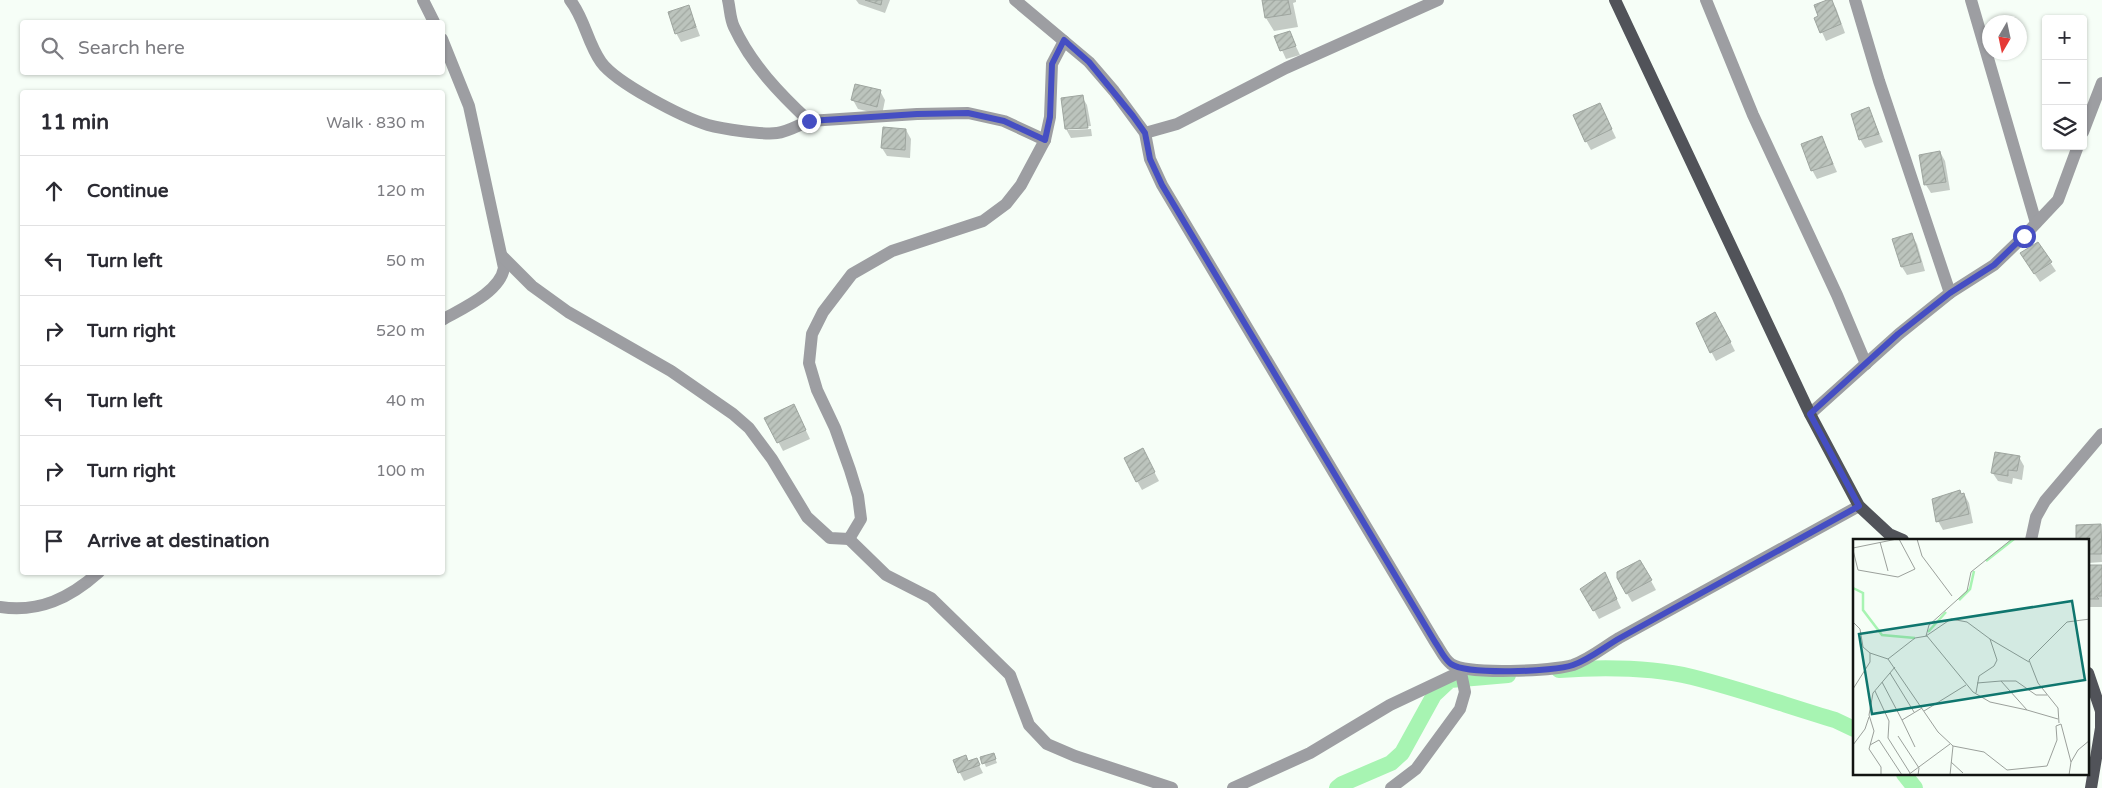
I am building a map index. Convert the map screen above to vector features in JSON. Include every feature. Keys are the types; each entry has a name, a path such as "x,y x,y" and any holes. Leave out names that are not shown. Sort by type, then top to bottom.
{"main road":[{"path":"1615,0 1810,414 1859,506 1889,534 1902,539"},
{"path":"2090,678 2100,696 2101,728 2091,788"}],"street":[{"path":"422,0 433,20"},
{"path":"570,0 580,12 601,62 618,80 656,101 709,125 747,131 777,133 809,121 917,114 968,113 1004,121 1045,140"},
{"path":"728,0 733,26 758,66 783,97 809,121"},
{"path":"1015,0 1089,62 1114,91 1145,133 1150,159 1162,185 1435,642 1449,663 1461,673 1465,692 1460,709 1416,769 1391,788"},
{"path":"1145,133 1177,124 1286,68 1438,0"},
{"path":"1706,0 1754,115 1837,295 1866,364"},
{"path":"1855,0 1879,82 1950,293"},
{"path":"1971,0 2036,223"},
{"path":"849,539 861,519 858,496 835,428 817,390 809,363 812,334 819,320 852,274 892,251 983,221 1006,204 1021,185 1045,140 1050,117 1052,64 1064,40"},
{"path":"445,46 469,106 504,268 502,277 481,297 445,318"},
{"path":"2087,122 2102,83"},
{"path":"1810,414 1950,293 1994,265 2058,200 2077,150"},
{"path":"502,256 532,286 568,312 672,371 733,414 749,428 772,459 807,517 830,538 849,539 886,575 931,598 1010,675 1029,725 1047,744 1075,756 1172,788"},
{"path":"2031,539 2036,517 2045,501 2102,434"},
{"path":"1233,788 1310,753 1390,705 1461,673 1551,669 1571,666 1859,506"},
{"path":"0,607 41,607 80,590 96,575"}],"building":[{"path":"865,0 882,0 881,5"},
{"path":"1262,0 1288,0 1291,14 1265,18"},
{"path":"1832,0 1841,24 1820,33 1814,18 1818,16 1814,5"},
{"path":"689,5 696,27 675,34 668,12"},
{"path":"1290,31 1296,46 1280,51 1274,36"},
{"path":"855,84 881,90 877,107 851,100"},
{"path":"1083,95 1088,128 1065,129 1061,98"},
{"path":"1600,103 1612,129 1585,142 1573,115"},
{"path":"1869,107 1879,134 1859,140 1851,114"},
{"path":"883,127 906,129 905,150 881,148"},
{"path":"1822,136 1833,164 1811,171 1801,144"},
{"path":"1940,151 1946,182 1924,185 1919,155"},
{"path":"1912,233 1921,262 1901,267 1892,239"},
{"path":"2038,242 2052,262 2034,274 2020,253"},
{"path":"1715,312 1731,342 1710,353 1696,323"},
{"path":"794,404 806,430 777,443 764,418"},
{"path":"1143,448 1155,472 1136,482 1124,458"},
{"path":"1995,452 2020,456 2017,471 2008,470 2008,476 1991,473"},
{"path":"1960,490 1961,494 1964,493 1969,514 1936,522 1932,499"},
{"path":"2101,524 2102,554 2090,554 2090,539 2076,539 2076,525"},
{"path":"1640,560 1652,580 1626,594 1617,578 1617,572"},
{"path":"2090,565 2102,565 2102,596 2096,596 2099,599 2090,599"},
{"path":"1605,572 1617,599 1593,611 1580,589"},
{"path":"994,753 996,759 982,764 980,757"},
{"path":"966,755 968,761 977,758 980,765 958,773 953,760"}],"waterway":[{"path":"1559,670 1592,668 1626,669 1660,671 1692,677 1835,720 1853,729"},
{"path":"1337,788 1342,784 1391,763 1402,753 1434,695 1450,680 1508,675"},
{"path":"1906,776 1915,788"}],"route":[{"path":"809,121 829,118 968,113 1004,121 1045,140 1050,117 1052,64 1064,40 1089,62 1114,91 1145,133 1150,159 1162,185 1445,658 1452,665 1480,672 1491,670 1551,669 1571,666 1859,506 1810,414 1898,334 1926,314 1950,293 1994,265 2024,236"}]}
